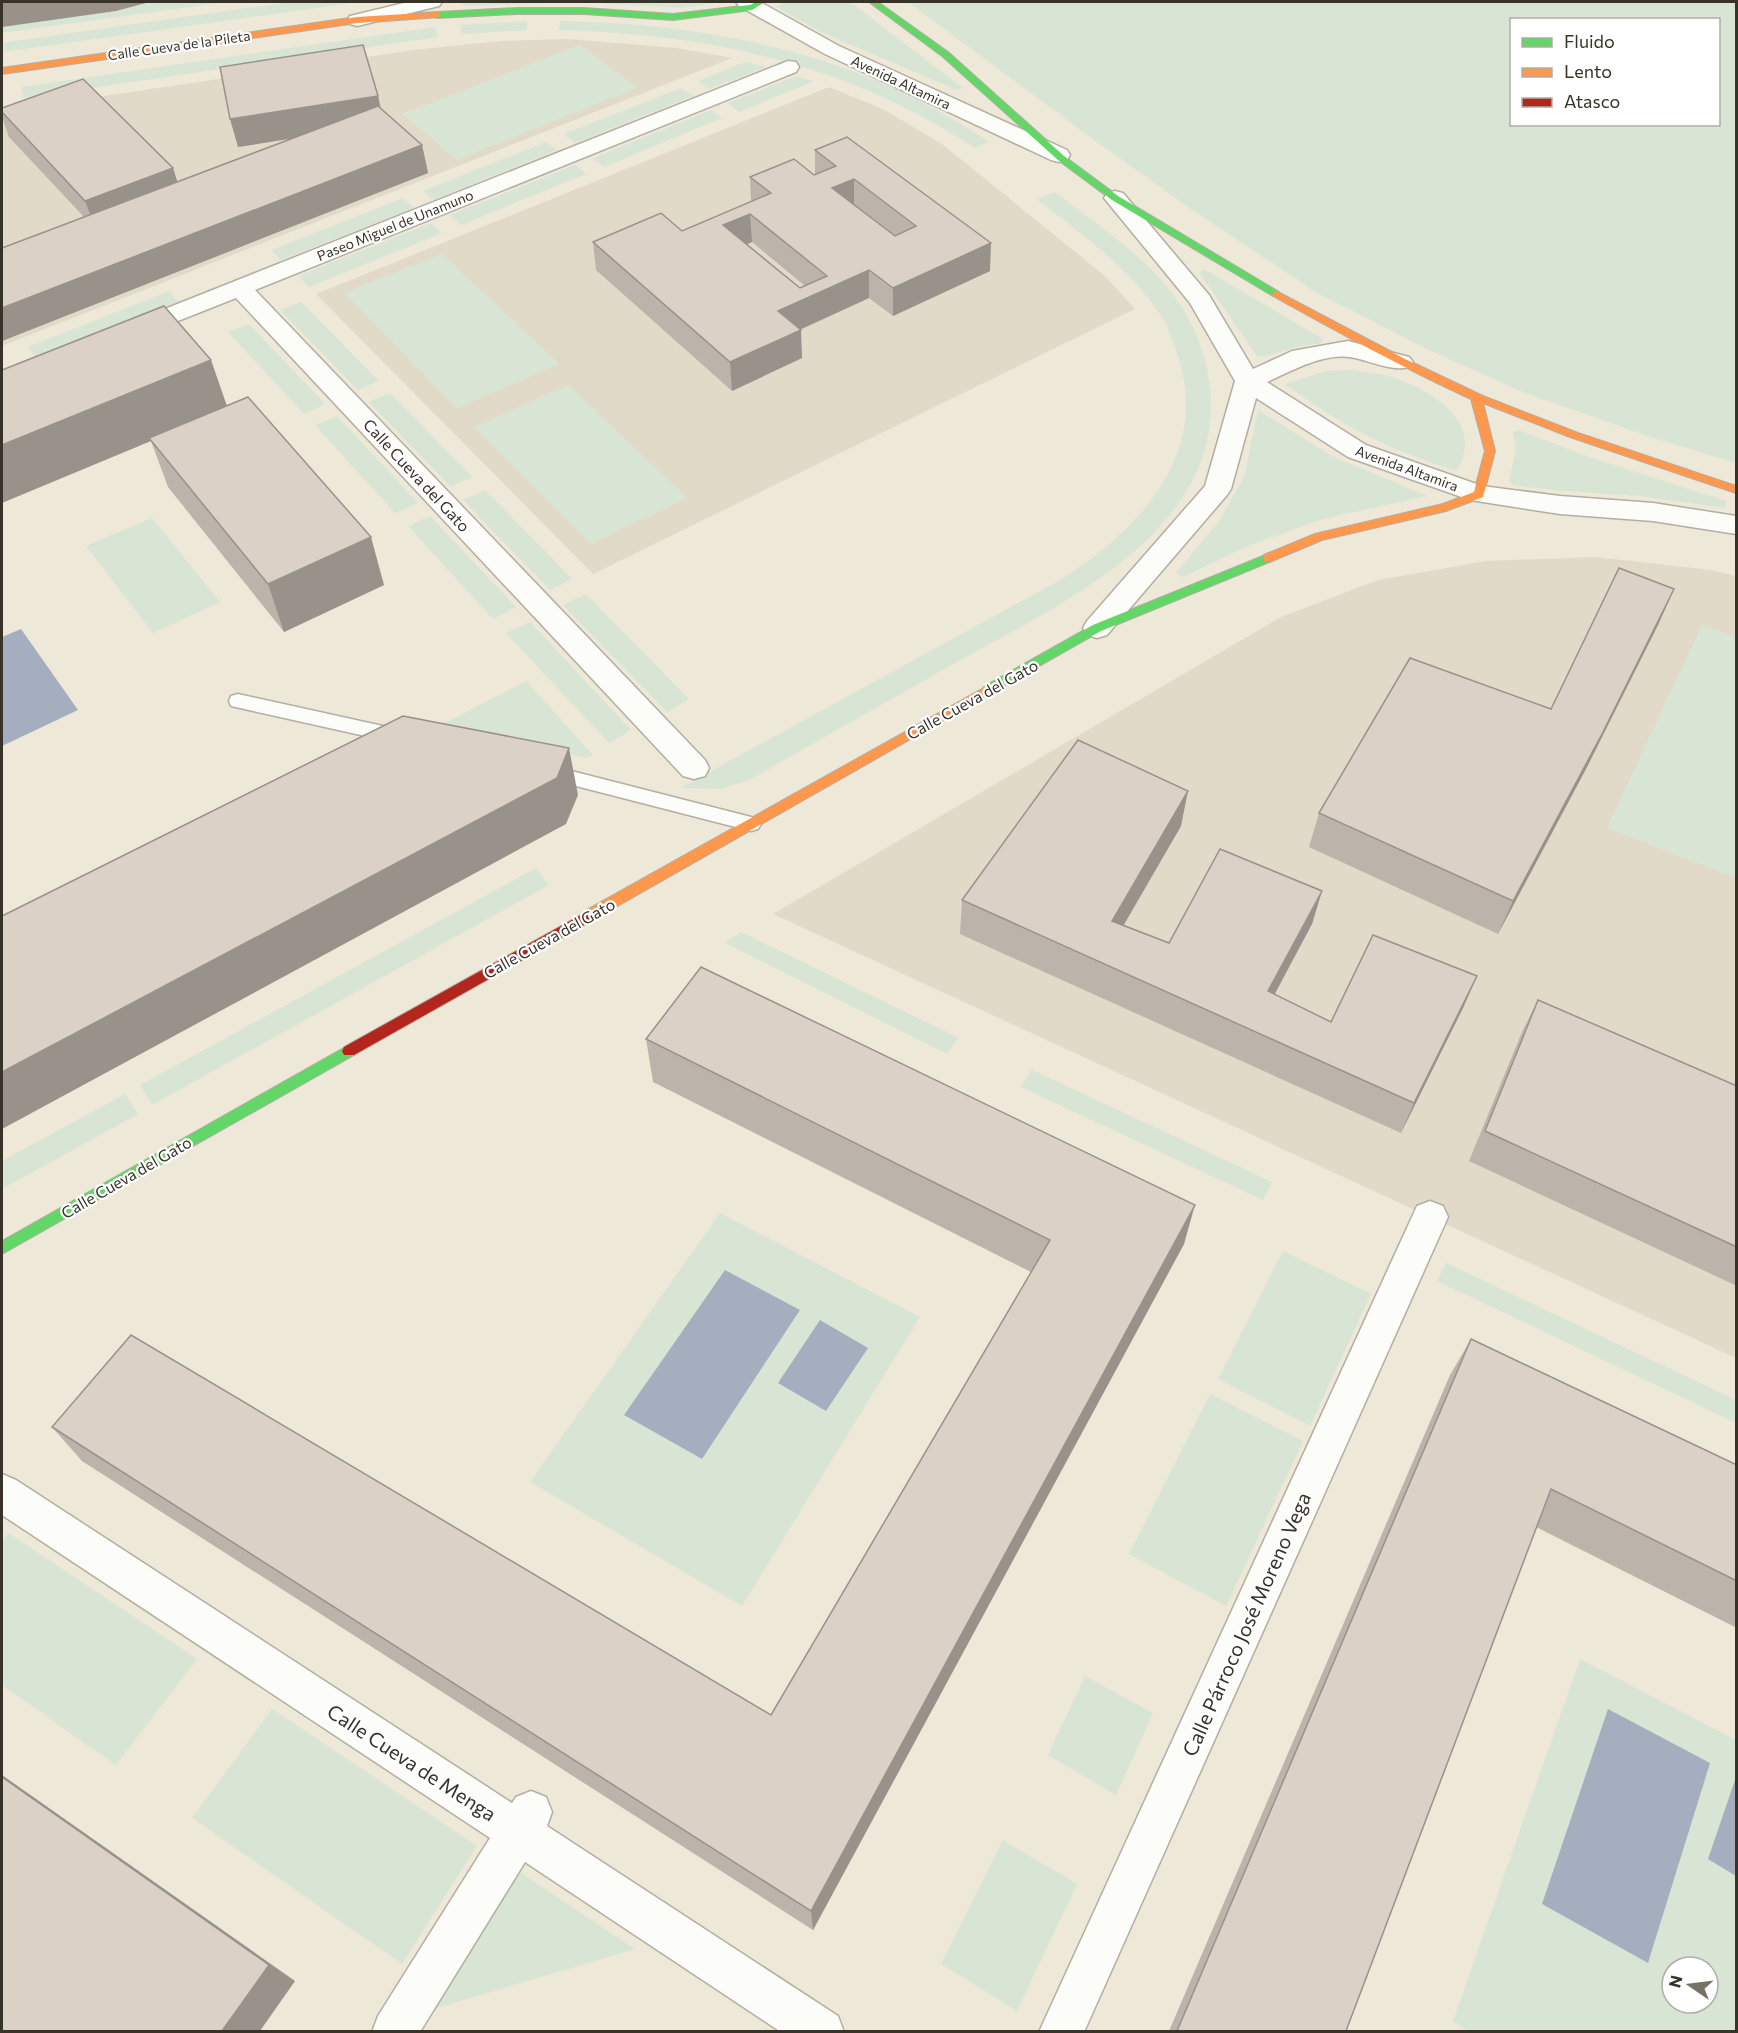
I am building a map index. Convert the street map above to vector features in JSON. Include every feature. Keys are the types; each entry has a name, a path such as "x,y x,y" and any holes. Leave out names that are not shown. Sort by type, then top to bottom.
{"street":[{"path":"357,20 432,2"},
{"name":"Avenida Altamira","path":"873,2 945,54 1059,156 1116,198 1265,288 1400,362 1476,397 1528,419 1737,490"},
{"name":"Calle Cueva de la Pileta","path":"2,70 357,20 517,11 584,11 672,17 753,3"},
{"name":"Avenida Altamira","path":"753,3 832,50 1059,156"},
{"name":"Paseo Miguel de Unamuno","path":"110,339 788,67"},
{"name":"Avenida Altamira","path":"1116,198 1200,300 1248,381 1356,451 1479,494 1560,505 1653,512 1737,525"},
{"name":"Calle Cueva del Gato","path":"239,287 694,768"},
{"path":"1097,628 1218,489 1248,381 1301,356 1348,350 1400,362"},
{"path":"1476,397 1490,451 1479,494"},
{"name":"Calle Cueva del Gato","path":"2,1248 1097,628 1319,537 1446,507 1479,494"},
{"name":"Calle Párroco José Moreno Vega","path":"1061,2031 1430,1217"},
{"name":"Calle Cueva de Menga","path":"2,1493 524,1822 822,2031"},
{"path":"394,2031 524,1822"}],"lane":[{"path":"238,701 415,740"},
{"path":"529,767 751,824"}],"shaded area":[{"path":"569,39 677,48 732,58 2,346 2,111 414,50 499,41"},
{"path":"829,87 883,109 942,144 1105,276 1135,309 593,574 316,294"},
{"path":"1596,557 1711,570 1736,576 1736,1358 773,914 1281,617 1378,580 1487,561"}],"green space":[{"path":"2,2 226,2 2,33"},
{"path":"290,2 359,2 2,52 2,43"},
{"path":"461,2 583,2 464,6"},
{"path":"583,2 720,2 682,8"},
{"path":"785,2 850,2 963,88 957,90 821,32 776,7"},
{"path":"908,2 1736,2 1736,463 1647,436 1520,391 1427,349 1319,294 1184,204"},
{"path":"527,21 527,30 462,34 460,25"},
{"path":"560,21 617,23 674,29 729,37 784,50 838,66 890,86 940,112 989,142 975,148 927,119 877,95 827,75 776,59 670,38 559,30"},
{"path":"436,27 438,37 23,98 21,87"},
{"path":"580,45 637,88 457,160 402,114"},
{"path":"745,62 767,67 709,89 698,81"},
{"path":"796,76 814,81 739,112 728,103"},
{"path":"681,88 693,96 575,143 564,134"},
{"path":"711,110 722,118 604,167 593,158"},
{"path":"546,142 557,150 433,200 423,191"},
{"path":"575,165 586,174 461,225 450,215"},
{"path":"1055,192 1134,253 1174,296 1193,328 1206,364 1210,388 1208,439 1191,484 1163,523 1127,558 1040,616 749,780 721,789 680,788 1062,579 1116,538 1140,514 1160,488 1175,459 1184,428 1186,395 1173,341 1161,316 1131,278 1102,250 1037,199"},
{"path":"403,198 414,208 281,260 271,250"},
{"path":"431,223 442,233 309,287 298,276"},
{"path":"442,254 559,364 457,408 344,293"},
{"path":"1204,269 1323,339 1322,343 1300,346 1263,357 1257,356 1199,272"},
{"path":"169,291 178,302 37,358 28,347"},
{"path":"301,302 379,381 358,390 280,310"},
{"path":"249,324 325,404 304,414 228,332"},
{"path":"1352,370 1384,375 1421,389 1436,398 1449,410 1459,423 1464,437 1464,453 1457,471 1410,455 1367,436 1327,413 1285,384 1325,371"},
{"path":"568,385 687,498 591,544 474,427"},
{"path":"390,393 472,477 451,487 369,402"},
{"path":"1258,410 1332,456 1427,496 1323,519 1250,545 1183,577 1176,573 1220,520 1244,477"},
{"path":"337,416 418,503 395,513 315,425"},
{"path":"1518,430 1589,457 1726,501 1725,508 1639,496 1513,485 1509,481 1516,448 1513,432"},
{"path":"485,490 572,579 550,590 463,500"},
{"path":"430,516 516,607 493,619 408,526"},
{"path":"152,518 220,602 153,633 86,546"},
{"path":"586,594 689,699 667,712 563,605"},
{"path":"530,622 631,730 609,743 506,633"},
{"path":"1702,625 1736,638 1736,878 1607,828"},
{"path":"526,681 593,755 586,758 443,724"},
{"path":"536,868 549,885 152,1105 140,1085"},
{"path":"741,932 959,1038 947,1054 725,943"},
{"path":"1032,1070 1272,1182 1263,1200 1021,1087"},
{"path":"125,1094 138,1114 2,1189 2,1161"},
{"path":"720,1213 920,1317 742,1606 530,1482"},
{"path":"1283,1251 1371,1294 1310,1426 1218,1379"},
{"path":"1446,1263 1736,1400 1736,1423 1437,1281"},
{"path":"1210,1394 1303,1441 1226,1606 1129,1554"},
{"path":"8,1533 197,1659 116,1765 2,1685 2,1541"},
{"path":"1580,1659 1736,1740 1736,2031 1470,2032 1453,2021"},
{"path":"1085,1676 1153,1713 1116,1795 1048,1755"},
{"path":"272,1709 477,1846 402,1964 192,1818"},
{"path":"1003,1840 1077,1884 1017,2011 941,1964"},
{"path":"520,1872 635,1949 430,2010"}],"water":[{"path":"21,629 78,710 2,746 2,637"},
{"path":"725,1270 800,1310 702,1459 624,1415"},
{"path":"820,1320 868,1348 826,1411 778,1383"},
{"path":"1608,1709 1710,1763 1648,1963 1542,1904"},
{"path":"1736,1777 1736,1876 1708,1859"}],"building":[{"path":"363,45 378,96 230,119 220,67"},
{"path":"83,79 173,168 85,201 2,112 2,108"},
{"path":"378,106 422,145 2,308 2,248"},
{"path":"847,137 991,243 893,288 869,270 778,311 801,330 730,362 593,242 661,213 682,231 771,193 750,177 794,159 814,175 836,166 815,150","holes":["854,179 916,226 895,236 832,188","750,214 827,276 800,288 723,225"]},
{"path":"164,306 211,360 2,445 2,370"},
{"path":"248,397 371,537 268,584 149,438"},
{"path":"1619,568 1674,589 1603,732 1513,901 1319,813 1410,658 1551,709"},
{"path":"403,716 569,748 557,778 2,1072 2,916"},
{"path":"1078,740 1188,791 1112,921 1169,943 1220,849 1322,891 1268,991 1331,1022 1373,935 1477,976 1414,1103 962,900"},
{"path":"701,967 1195,1205 811,1911 52,1427 131,1335 771,1715 1050,1240 646,1039"},
{"path":"1538,1000 1737,1086 1737,1247 1485,1131"},
{"path":"1471,1339 1737,1465 1737,1581 1551,1489 1346,2031 1177,2031"},
{"path":"2,1777 269,1965 222,2031 2,2031"}],"traffic: fast":[{"path":"437,15 517,11 584,11 673,17 752,7 761,2"},
{"path":"873,2 945,54 1061,158 1115,198 1276,294"},
{"path":"989,689 1097,628 1268,558"},
{"path":"2,1248 349,1051"}],"traffic: slow":[{"path":"2,71 357,20 437,15"},
{"path":"1276,294 1401,362 1479,398 1574,435 1736,490"},
{"path":"1268,558 1319,537 1446,507 1479,494 1490,451 1476,397"},
{"path":"588,916 989,689"}],"traffic: jam":[{"path":"349,1051 588,916"}]}
